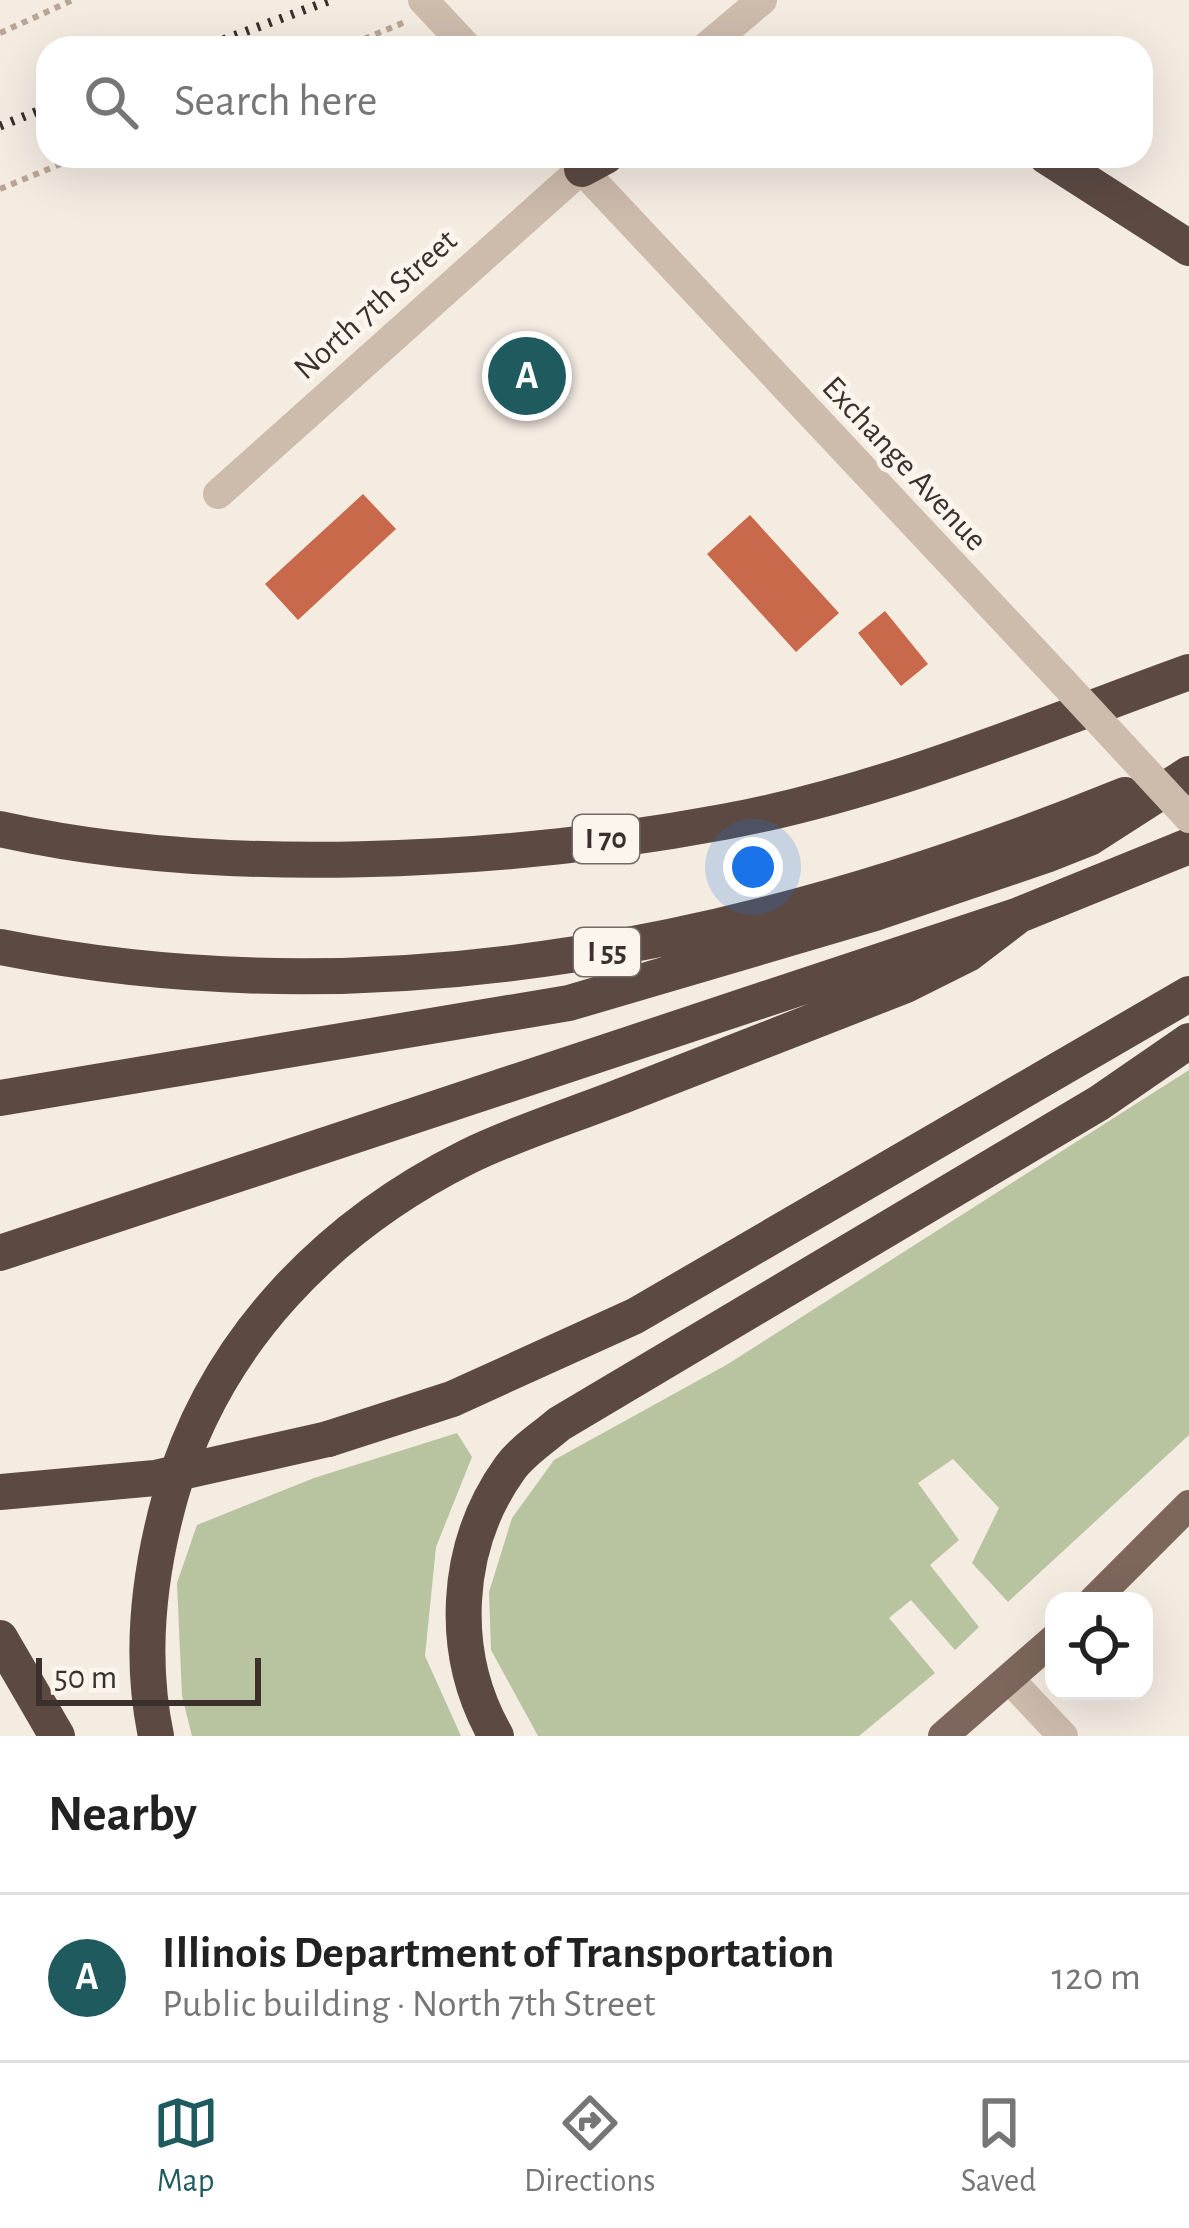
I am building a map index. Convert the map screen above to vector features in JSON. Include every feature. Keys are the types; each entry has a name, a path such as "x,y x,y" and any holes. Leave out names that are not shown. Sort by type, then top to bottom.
{"highway":[{"path":"1065,168 1189,248"},
{"name":"I 70","path":"0,829 155,850 263,856 416,859 529,850 725,822 911,771 1189,672"},
{"path":"0,1098 469,1024 676,974 1046,856 1089,838 1189,771"},
{"name":"I 55","path":"0,946 236,977 383,977 529,965 691,935 850,894 1007,843 1189,771"},
{"path":"0,1253 1018,915 1189,846"},
{"path":"156,1736 148,1657 152,1561 178,1469 221,1376 297,1275 386,1202 470,1156 906,985 968,954 1018,915"},
{"path":"0,1492 155,1478 328,1439 452,1399 634,1316 1189,994"},
{"path":"496,1736 485,1717 464,1646 463,1587 481,1517 512,1465 559,1424 1100,1103 1189,1041"},
{"path":"0,1638 57,1736"}],"main road":[{"path":"1102,1592 1189,1505"},
{"path":"943,1736 1012,1682 1045,1648"}],"street":[{"path":"719,36 762,0"},
{"path":"428,5 457,36"},
{"name":"North 7th Street","path":"218,494 578,168"},
{"name":"Exchange Avenue","path":"596,168 1189,818"},
{"path":"1012,1682 1064,1736"}],"path":[{"path":"0,33 73,0"},
{"path":"366,36 428,5"},
{"path":"0,189 51,168"}],"green space":[{"path":"1189,1070 1189,1435 1008,1602 972,1563 999,1508 953,1459 918,1483 959,1540 930,1565 979,1627 955,1650 911,1600 889,1618 935,1673 859,1736 538,1736 491,1650 489,1592 512,1518 554,1460 728,1364"},
{"path":"457,1433 472,1457 436,1547 425,1656 461,1736 192,1736 182,1696 177,1583 197,1525 314,1478"}],"building":[{"path":"363,494 396,529 298,620 265,584"},
{"path":"750,515 839,613 796,652 707,554"},
{"path":"885,611 928,664 901,686 858,633"}],"railway":[{"path":"234,36 331,0"},
{"path":"0,126 36,112"}],"place":[{"name":"Illinois Department of Transportation","path":"527,376"}]}
